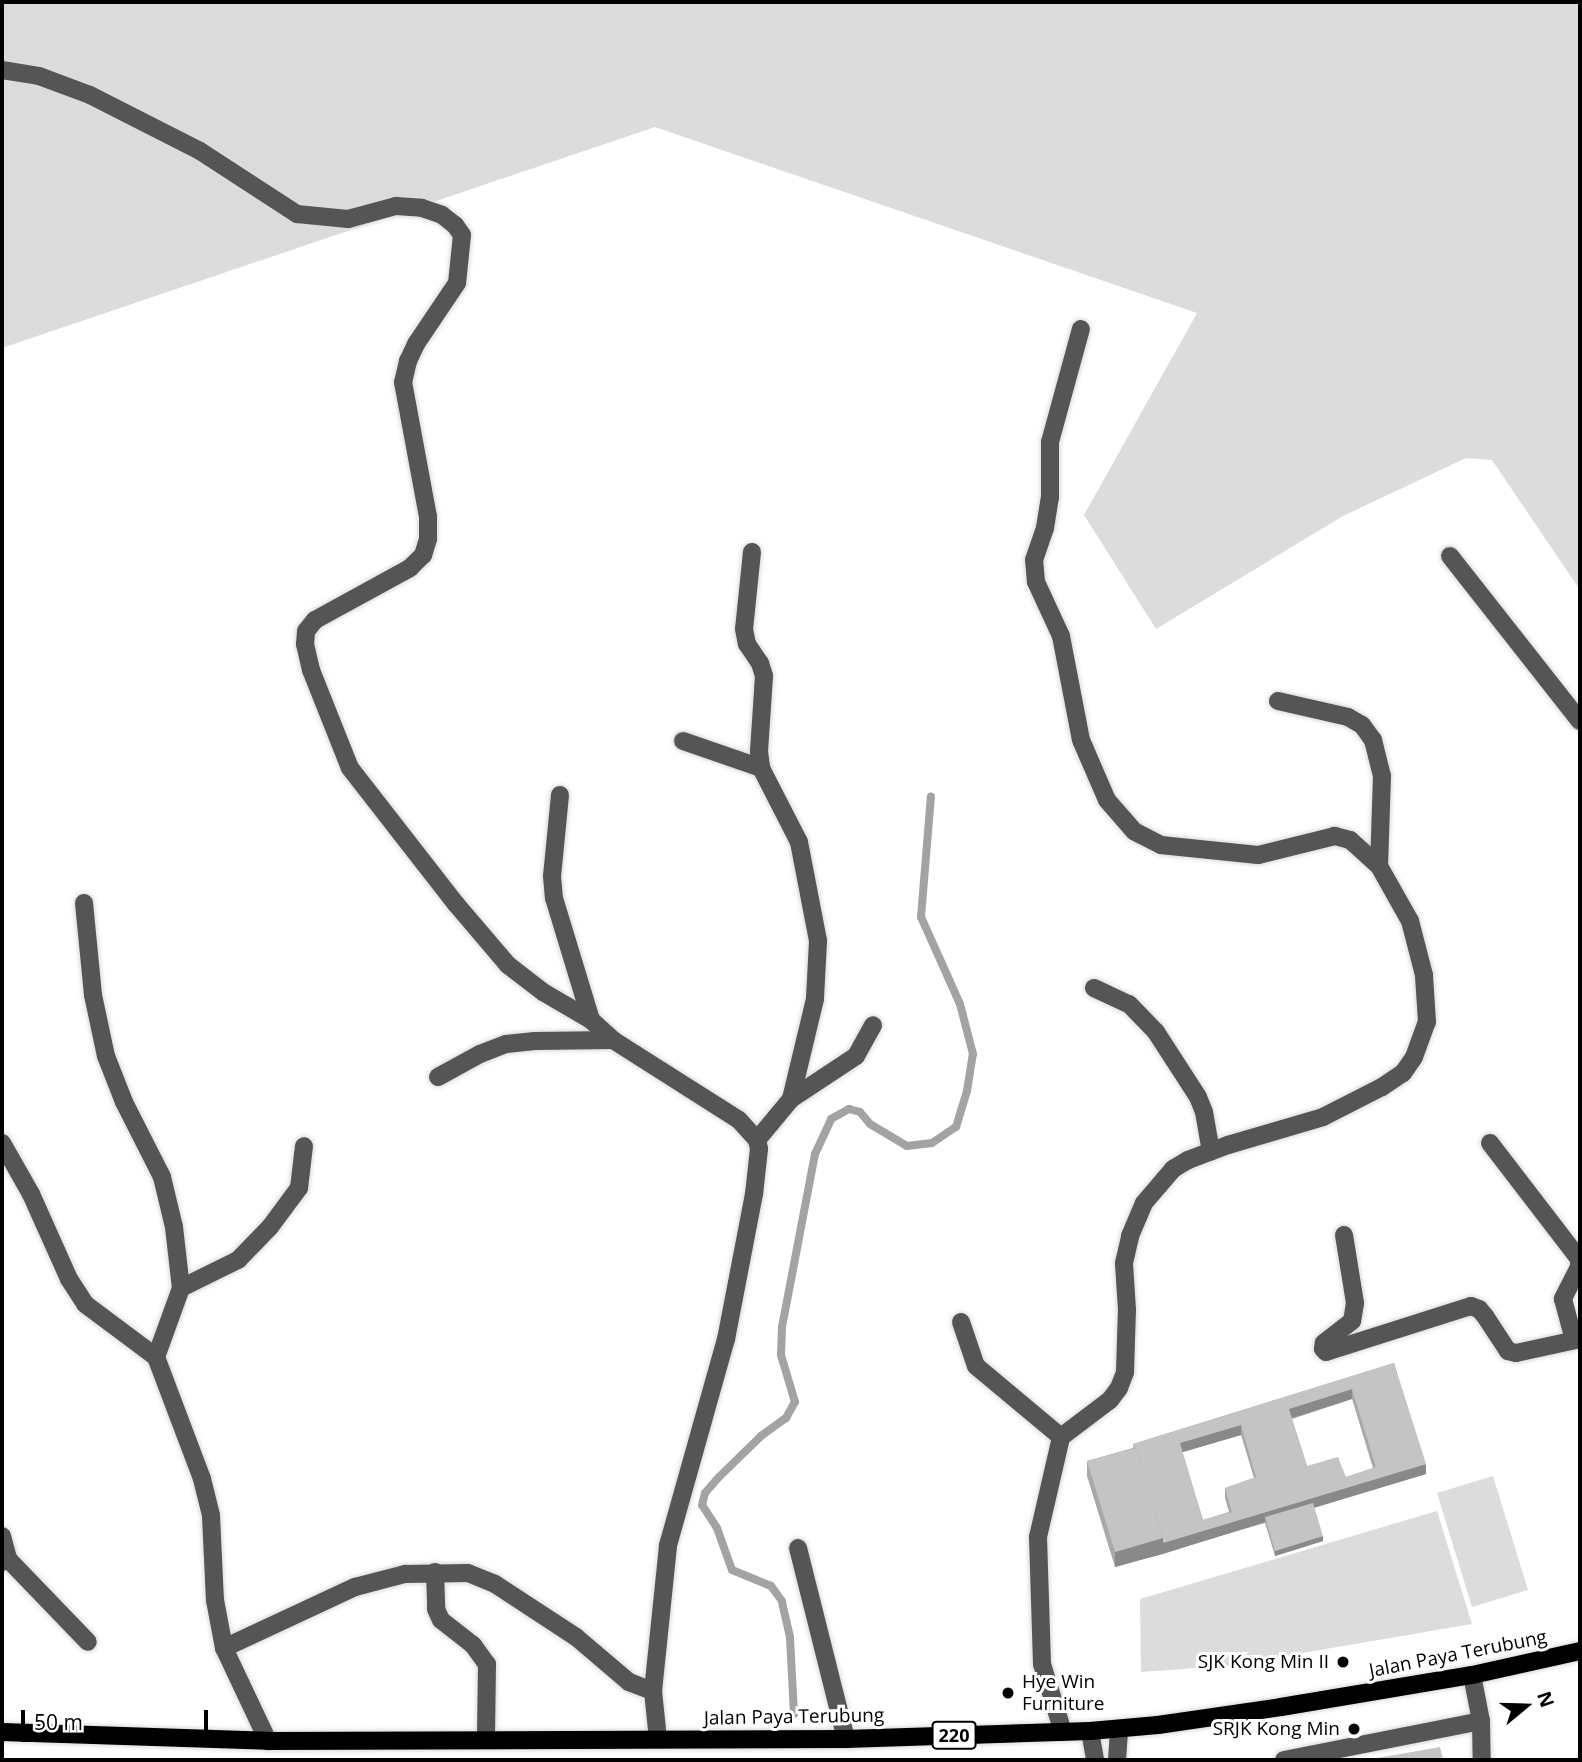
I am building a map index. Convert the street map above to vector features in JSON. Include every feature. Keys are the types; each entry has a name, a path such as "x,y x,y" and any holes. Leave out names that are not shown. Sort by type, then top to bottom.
{"main road":[{"name":"Jalan Paya Terubung","path":"2,1732 268,1741 846,1739 1090,1731 1281,1707 1472,1675 1580,1651"}],"street":[{"path":"2,70 39,76 90,95 200,151 297,214 348,219 396,206 422,208 442,215 455,225 461,235 457,283 416,344 403,382 428,517 428,539 423,555 410,568 315,620 306,631 305,644 311,670 350,768 456,904 509,965 543,992 591,1020 613,1040 739,1120 757,1140 759,1149 754,1194 726,1339 668,1546 653,1691 658,1739"},
{"path":"1063,1732 1042,1664 1038,1537 1061,1437 1110,1400 1119,1388 1125,1372 1127,1310 1124,1262 1130,1236 1144,1203 1173,1169 1211,1150 1323,1117 1382,1087 1403,1073 1414,1057 1427,1022 1424,975 1410,921 1379,866 1350,840 1335,836 1258,855 1161,845 1135,831 1107,800 1081,740 1061,636 1036,582 1034,560 1045,528 1050,498 1050,442 1081,329"},
{"path":"752,552 744,629 747,644 760,663 764,676 758,751 761,768 799,842 818,941 815,999 792,1099"},
{"path":"1450,556 1580,721"},
{"path":"1278,701 1348,717 1362,725 1373,740 1382,776 1379,866"},
{"path":"683,741 761,768"},
{"path":"561,795 552,876 554,898 591,1020"},
{"path":"84,903 93,995 106,1056 124,1102 162,1177 174,1227 181,1288 156,1357"},
{"path":"1094,988 1129,1003 1156,1032 1198,1097 1204,1112 1211,1150"},
{"path":"757,1140 792,1099 849,1064 873,1025"},
{"path":"438,1077 480,1054 506,1044 613,1040"},
{"path":"2,1143 31,1194 69,1279 85,1304 156,1357 202,1479 208,1504 215,1600 224,1648 268,1741"},
{"path":"1344,1235 1355,1304 1352,1321 1325,1343 1323,1349 1326,1352 1471,1306 1479,1309 1485,1316 1508,1351 1516,1353 1577,1339 1563,1299 1579,1267 1579,1259 1490,1143"},
{"path":"181,1288 238,1260 271,1227 299,1188 304,1146"},
{"path":"961,1322 976,1366 1061,1437"},
{"path":"2,1536 5,1560 88,1642"},
{"path":"798,1548 846,1739"},
{"path":"435,1572 436,1609 441,1620 473,1644 487,1664 486,1740"},
{"path":"224,1648 355,1587 405,1574 468,1573 495,1584 576,1637 629,1682 653,1691"},
{"path":"1472,1675 1480,1721 1482,1760"},
{"path":"1284,1760 1480,1721"},
{"path":"1117,1760 1119,1729"},
{"path":"1090,1731 1095,1760"}],"shaded area":[{"path":"2,2 1580,2 1580,590 1492,460 1466,458 1343,516 1156,629 1084,515 1197,313 655,127 2,348"},
{"path":"1493,1476 1528,1590 1472,1607 1437,1493"},
{"path":"1437,1511 1472,1624 1226,1666 1141,1672 1140,1599"}],"building":[{"path":"1394,1363 1426,1464 1163,1543 1133,1444","holes":["1352,1389 1376,1467 1346,1477 1338,1457 1307,1466 1289,1409","1241,1425 1256,1477 1225,1488 1232,1512 1203,1520 1180,1443"]},
{"path":"1136,1448 1163,1538 1115,1552 1087,1461"},
{"path":"1313,1503 1323,1536 1275,1551 1265,1517"},
{"path":"1440,1747 1443,1760 1366,1760"}],"waterway":[{"path":"794,1714 790,1637 782,1601 771,1586 732,1570 717,1528 702,1505 705,1493 719,1477 761,1436 786,1418 795,1402 781,1355 782,1327 815,1154 831,1119 849,1109 860,1112 870,1124 907,1146 932,1143 956,1127 967,1091 973,1054 960,1004 921,917 931,796"}],"place":[{"name":"SJK Kong Min II","path":"1343,1662"},
{"name":"Hye Win Furniture","path":"1008,1693"},
{"name":"SRJK Kong Min","path":"1354,1729"}]}
